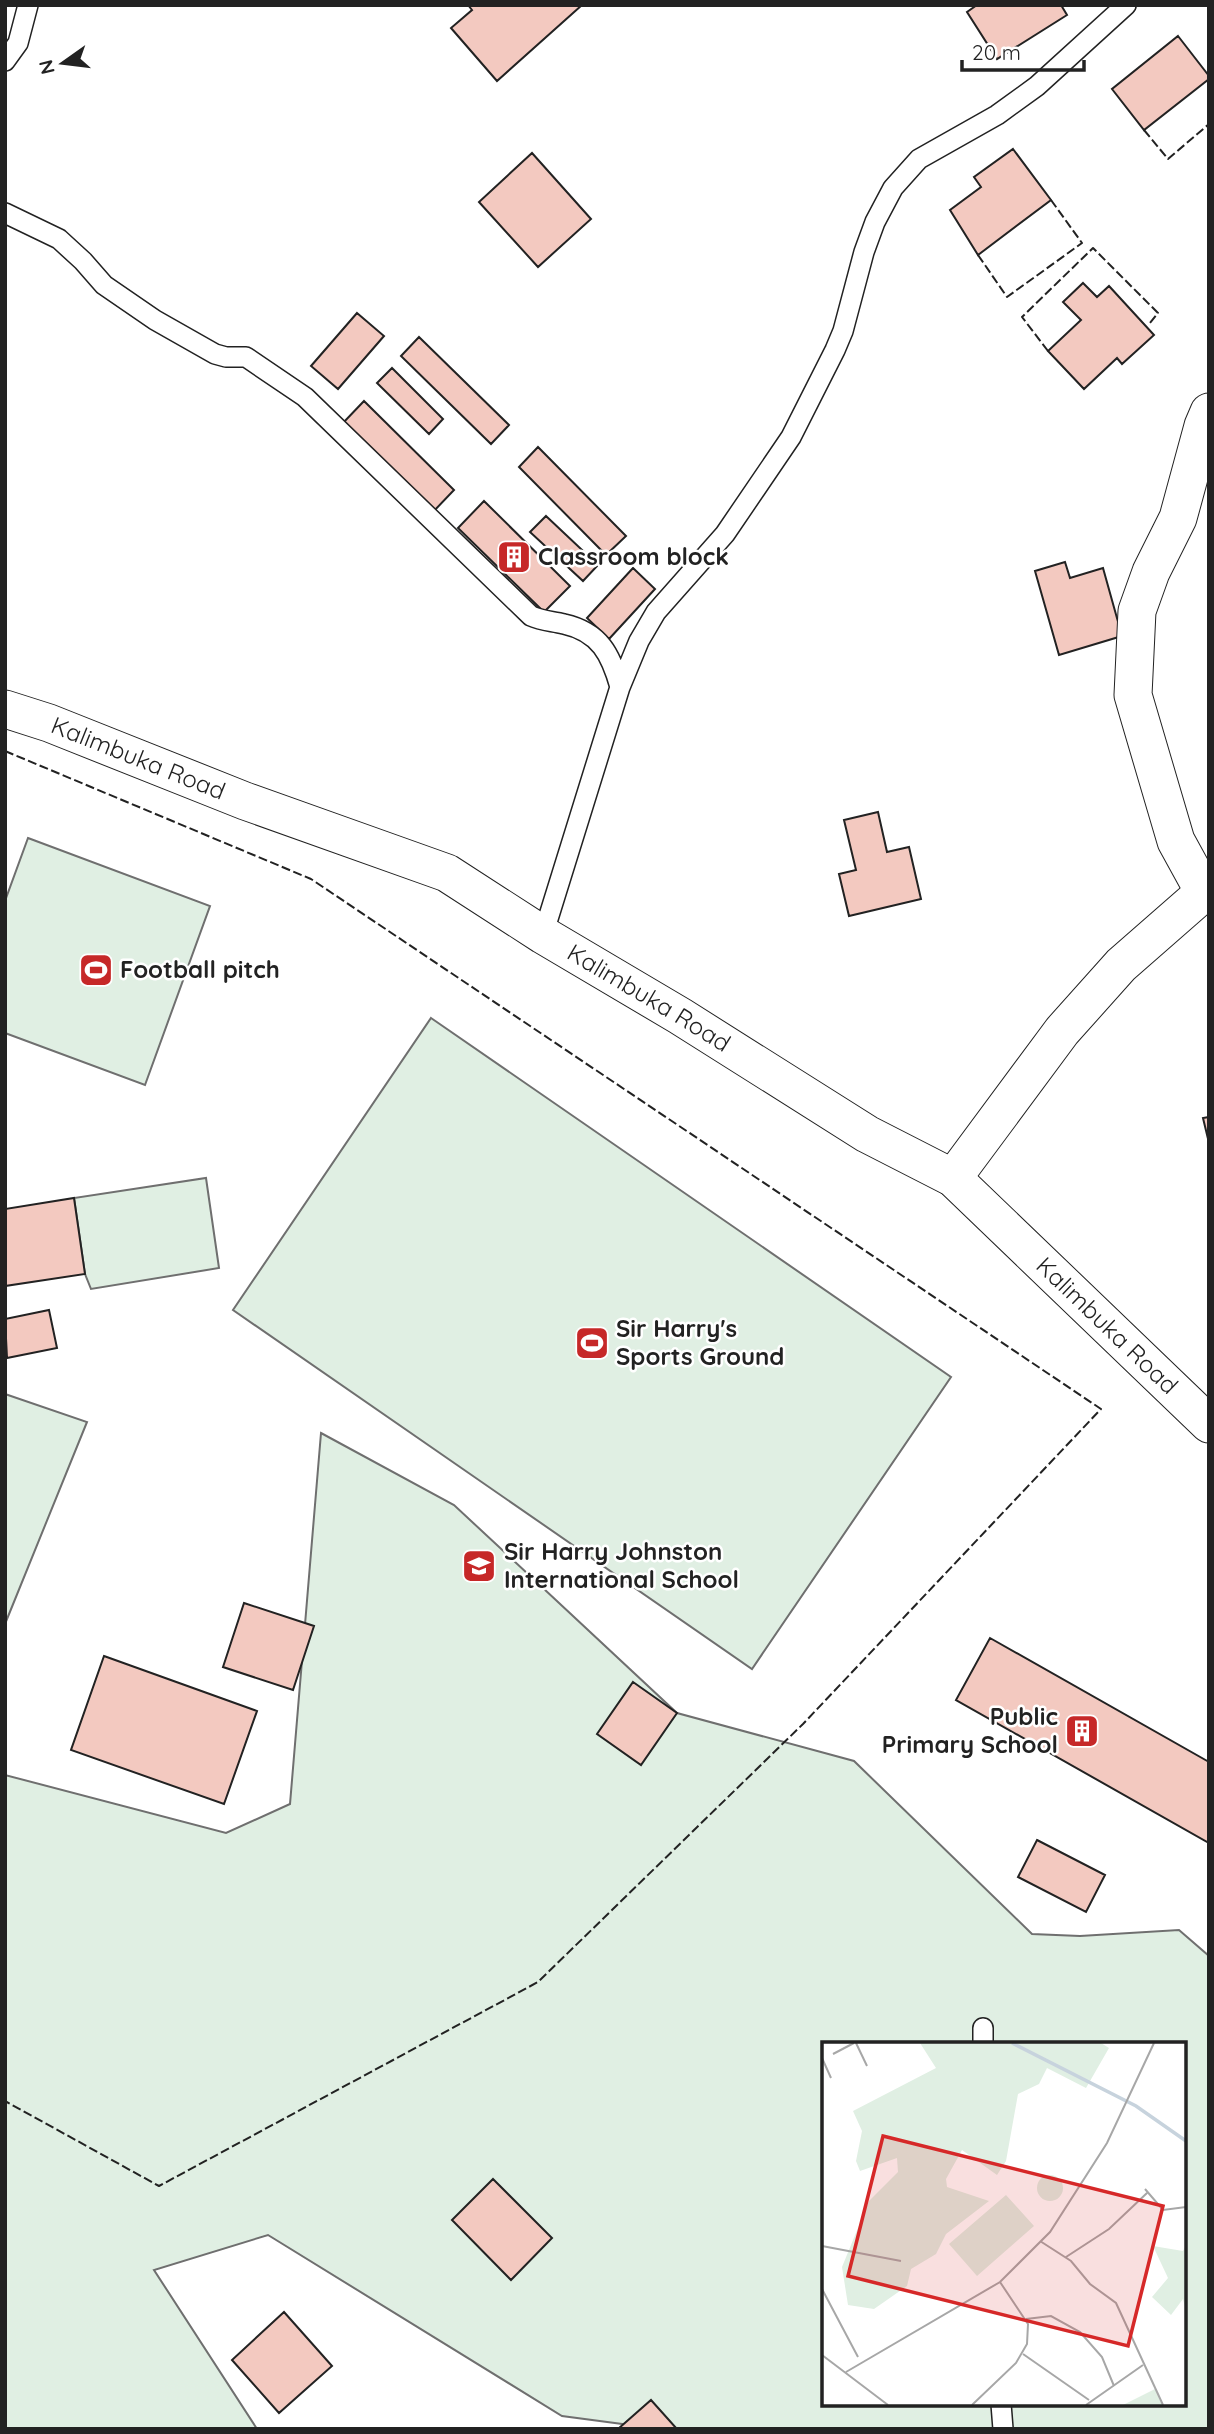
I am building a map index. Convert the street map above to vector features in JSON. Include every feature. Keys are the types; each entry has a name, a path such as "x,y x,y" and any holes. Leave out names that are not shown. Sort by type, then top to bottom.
{"street":[{"path":"953,1178 1062,1031 1121,965 1207,890 1176,841 1133,695 1137,611 1151,572 1178,518 1209,412"},
{"name":"Kalimbuka Road","path":"5,709 49,723 245,801 447,873 867,1134 953,1178 1209,1424"}],"lane":[{"path":"5,61 18,43 29,5"},
{"path":"543,935 620,687 639,641 656,612 725,534 790,438 843,331 864,251 875,222 893,188 919,159 997,115 1037,86 1126,5"},
{"path":"5,213 59,239 104,285 155,320 215,354 246,357 305,397 531,616 544,622 562,623 581,629 604,646 613,662 620,687"},
{"path":"1001,2406 1003,2429"}],"green space":[{"name":"Football pitch","path":"28,838 210,906 145,1085 5,1033 5,901"},
{"name":"Sir Harry's Sports Ground","path":"431,1018 951,1377 752,1669 233,1310"},
{"path":"206,1178 219,1268 91,1289 85,1274 74,1198"},
{"path":"5,1394 87,1422 5,1624"},
{"path":"321,1433 454,1505 677,1713 854,1761 1032,1934 1080,1936 1179,1930 1209,1956 1209,2429 660,2429 562,2416 268,2235 154,2270 257,2429 5,2429 5,1775 226,1833 290,1804"}],"building":[{"path":"468,5 582,5 497,81 451,28 472,10"},
{"path":"977,5 1061,5 1067,15 997,59 967,12"},
{"path":"1178,36 1209,79 1144,130 1112,89"},
{"path":"1013,149 1051,200 978,255 950,210 981,187 974,177"},
{"path":"532,153 591,219 538,267 479,202"},
{"path":"1083,283 1097,297 1109,286 1154,335 1122,364 1117,358 1084,389 1048,351 1081,320 1063,302"},
{"path":"357,313 384,336 338,389 311,366"},
{"path":"419,337 509,425 491,444 401,356"},
{"path":"392,368 443,419 429,434 377,383"},
{"path":"364,401 454,490 432,513 342,424"},
{"name":"Classroom block","path":"538,447 626,536 606,555 519,467"},
{"name":"Classroom block","path":"484,501 570,586 544,612 458,528"},
{"path":"546,516 598,565 583,581 530,532"},
{"path":"1065,562 1070,578 1103,568 1122,636 1059,655 1035,571"},
{"path":"633,568 655,589 609,639 587,618"},
{"path":"878,812 887,852 909,847 921,899 849,916 839,874 856,870 844,820"},
{"path":"1209,1117 1209,1143 1203,1118"},
{"path":"74,1198 85,1274 5,1286 5,1209"},
{"path":"49,1310 57,1348 7,1358 5,1319"},
{"path":"244,1603 314,1626 293,1690 223,1667"},
{"name":"Public Primary School","path":"990,1638 1209,1762 1209,1843 956,1700"},
{"path":"104,1656 257,1711 224,1804 71,1750"},
{"path":"633,1682 677,1713 641,1765 597,1734"},
{"path":"1037,1840 1105,1875 1086,1912 1018,1877"},
{"path":"493,2179 552,2238 511,2280 452,2220"},
{"path":"284,2312 332,2366 279,2413 232,2360"},
{"path":"651,2400 677,2429 618,2429"}],"fence":[{"path":"1144,130 1168,159 1209,124"},
{"path":"978,255 1007,297 1082,243 1051,200"},
{"path":"1048,351 1022,317 1093,248 1158,313 1150,323"},
{"path":"5,751 311,879 1101,1409 803,1724 538,1982 159,2186 5,2101"}],"place":[{"name":"Classroom block","path":"514,557"},
{"name":"Football pitch","path":"96,970"},
{"name":"Sir Harry's Sports Ground","path":"592,1343"},
{"name":"Sir Harry Johnston International School","path":"479,1566"},
{"name":"Public Primary School","path":"1082,1731"}]}
